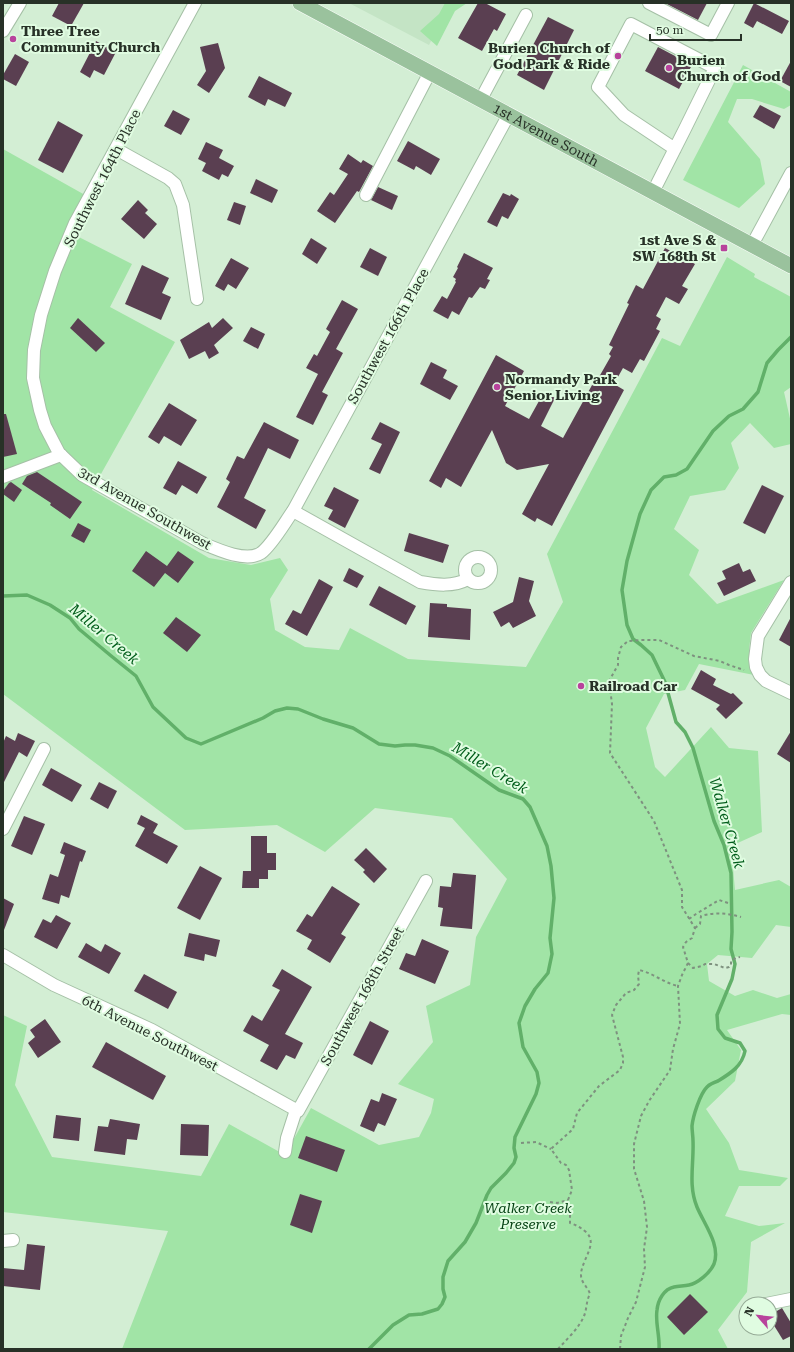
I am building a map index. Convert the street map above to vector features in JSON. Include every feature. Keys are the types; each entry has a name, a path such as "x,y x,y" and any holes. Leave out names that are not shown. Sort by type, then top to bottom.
{"main road":[{"name":"1st Avenue South","path":"300,3 510,114 791,266"}],"street":[{"path":"3,31 20,3"},
{"name":"Southwest 164th Place","path":"40,410 33,378 34,350 41,316 55,271 75,223 195,3"},
{"path":"649,3 711,35 728,3"},
{"path":"481,99 526,15"},
{"path":"653,192 675,149 715,68 630,24 598,86 624,115 675,149"},
{"path":"366,195 430,72"},
{"name":"Southwest 166th Place","path":"260,554 267,547 293,511 510,114"},
{"path":"116,149 168,178 175,184 183,205 197,299"},
{"path":"752,245 791,173"},
{"name":"3rd Avenue Southwest","path":"40,410 52,441 61,455 82,474 202,543 236,555 250,556 260,554"},
{"path":"3,477 61,455"},
{"path":"293,511 420,582 433,585 448,585 468,579"},
{"path":"791,582 758,636 755,659 758,670 766,680 791,693"},
{"path":"3,829 44,749"},
{"name":"Southwest 168th Street","path":"285,1152 287,1138 297,1110 426,881"},
{"name":"6th Avenue Southwest","path":"3,955 54,985 152,1030 297,1110"},
{"path":"778,1302 791,1299"}],"path":[{"path":"695,928 682,907 682,890 654,822 610,753 612,704 608,681 618,665 621,647 628,641 641,640 659,640 694,656 720,661 740,669 758,670"},
{"path":"689,919 719,900 731,904"},
{"path":"740,957 731,961 731,965 729,967 724,968 714,964 705,964 693,968 688,963 684,948 686,942 692,938 695,928 700,924 701,916 713,913 728,913 741,917"},
{"path":"620,1349 621,1336 636,1302 645,1267 644,1249 646,1226 644,1201 634,1169 634,1144 641,1116 649,1101 670,1070 673,1048 680,1024 678,986 688,963"},
{"path":"551,1149 573,1129 577,1113 599,1086 620,1070 623,1063 623,1057 612,1015 616,1005 626,993 634,990 639,984 639,970 649,972 673,985 678,986"},
{"path":"521,1143 536,1142 551,1149 562,1163 566,1165 569,1170 572,1190 568,1200 570,1208 570,1223 578,1226 589,1235 591,1240 581,1275 582,1282 589,1289 590,1294 587,1299 584,1316 573,1332 558,1349"},
{"path":"550,1202 557,1203 568,1200"}],"shaded area":[{"path":"349,3 451,3 429,45"}],"green space":[{"path":"445,3 467,3 455,11 437,46 420,31 439,14"},
{"path":"743,65 791,92 791,105 784,109 752,99 737,99 728,122 760,159 765,184 739,208 683,180"},
{"name":"Walker Creek Preserve","path":"3,149 85,195 67,231 132,264 110,307 175,342 92,490 209,558 251,565 280,558 288,570 270,599 275,630 305,647 339,650 350,628 408,659 526,667 563,602 547,554 662,338 680,346 727,257 755,274 754,277 791,297 791,387 784,392 791,423 791,444 774,448 750,423 731,443 739,468 725,490 690,496 674,529 699,550 689,575 717,604 784,580 751,633 749,650 752,651 754,675 699,664 685,690 664,694 646,728 655,767 665,777 711,727 729,748 758,751 762,832 731,846 735,890 779,880 791,887 791,927 776,925 752,958 718,955 707,964 709,981 735,996 753,990 777,998 791,994 791,1015 782,1014 727,1030 741,1050 735,1081 706,1109 729,1143 739,1170 788,1178 780,1186 739,1186 725,1216 759,1226 785,1223 751,1242 747,1292 744,1296 738,1296 738,1304 718,1330 728,1349 122,1349 168,1231 3,1212 3,1015 27,1026 15,1085 52,1157 201,1176 229,1124 285,1155 311,1108 379,1145 419,1137 431,1113 434,1099 398,1084 433,1042 426,1006 470,985 476,937 507,879 452,818 375,808 325,852 277,825 185,830 3,694"}],"building":[{"path":"59,3 84,3 71,26 52,16"},
{"path":"478,3 485,3 506,14 497,31 494,29 482,51 458,38"},
{"path":"665,3 707,3 698,20"},
{"path":"754,3 789,21 782,34 757,21 753,28 744,23"},
{"path":"548,17 574,30 544,90 517,75"},
{"path":"96,41 116,52 104,75 94,70 90,78 80,72"},
{"path":"218,43 225,68 209,93 197,85 206,71 200,47"},
{"name":"Burien Church of God","path":"658,47 692,65 679,89 645,71"},
{"path":"15,54 29,62 16,86 3,79 3,75"},
{"path":"791,61 791,87 780,81"},
{"path":"259,76 292,93 285,107 268,99 265,106 248,97"},
{"path":"760,105 781,116 774,129 753,117"},
{"path":"173,110 190,119 181,135 164,126"},
{"path":"58,121 83,135 63,173 38,160"},
{"path":"408,141 440,159 431,175 416,166 414,170 397,161"},
{"path":"206,142 223,150 219,158 234,166 228,177 222,174 219,180 202,171 206,163 198,159"},
{"path":"348,154 361,163 363,160 373,166 359,192 357,191 335,223 317,211 330,192 334,195 348,174 339,169"},
{"path":"256,179 278,190 272,203 250,193"},
{"path":"378,187 398,196 392,210 371,200"},
{"path":"503,193 510,196 511,194 519,199 508,219 502,216 497,227 487,222"},
{"path":"138,200 148,210 145,213 157,224 144,239 121,219"},
{"path":"234,202 246,206 240,225 227,220"},
{"path":"311,238 327,248 317,264 302,254"},
{"path":"370,248 387,257 378,276 360,267"},
{"name":"Normandy Park Senior Living","path":"665,248 695,264 682,286 688,289 679,304 666,297 656,316 661,319 656,329 660,331 644,361 640,359 632,373 623,368 614,384 624,390 552,526 537,518 535,522 522,514 549,464 517,470 506,463 492,430 461,487 446,478 441,488 429,481 496,355 524,371 505,406 529,419 544,392 555,398 541,426 563,438 597,376 599,377 611,356 609,354 613,347 609,345 629,304 627,303 636,285 643,289"},
{"path":"464,253 493,268 487,279 490,280 485,289 480,287 472,298 469,297 459,315 452,311 448,319 433,311 442,296 447,299 456,282 456,279 453,277"},
{"path":"231,258 249,268 236,289 228,284 224,291 215,286"},
{"path":"142,265 169,278 162,293 171,297 161,320 125,304"},
{"path":"342,300 358,309 336,349 343,353 322,392 328,395 313,425 296,417 318,374 306,368 314,354 317,356 330,332 326,329"},
{"path":"78,318 105,343 96,352 70,328"},
{"path":"223,318 233,328 214,345 219,353 209,359 205,351 189,359 180,340 209,322 212,328"},
{"path":"251,327 265,334 258,349 243,341"},
{"path":"431,362 447,370 443,378 458,386 450,400 420,384"},
{"path":"169,403 197,420 181,446 164,436 159,444 148,437"},
{"path":"3,414 6,414 17,454 3,457"},
{"path":"264,422 299,440 290,459 268,448 244,498 266,510 256,529 217,507 230,482 226,479 237,456 244,459"},
{"path":"380,422 400,432 380,474 369,469 382,444 371,439"},
{"path":"178,461 207,477 197,494 182,485 176,495 163,488"},
{"path":"37,472 82,502 70,519 50,505 51,503 22,484 27,476"},
{"path":"11,482 22,490 14,502 3,494 3,491"},
{"path":"762,485 784,496 765,534 743,523"},
{"path":"334,487 359,500 345,528 328,519 333,510 324,506"},
{"path":"78,523 91,530 84,543 71,536"},
{"path":"409,533 449,545 443,563 404,551"},
{"path":"146,551 167,566 178,551 194,562 178,583 165,573 154,587 132,571"},
{"path":"739,563 743,572 750,569 756,581 724,596 717,583 726,579 722,571"},
{"path":"349,568 364,576 357,588 343,581"},
{"path":"519,577 534,581 529,601 536,616 513,628 509,622 501,627 493,612 513,602"},
{"path":"319,579 333,587 307,636 285,624 293,610 301,614"},
{"path":"379,586 416,606 406,625 369,605"},
{"path":"430,603 447,604 447,607 471,609 470,640 428,637"},
{"path":"176,617 201,635 187,652 163,633"},
{"path":"791,617 791,647 779,640"},
{"path":"701,670 716,679 713,685 731,694 733,693 743,703 726,719 716,709 720,705 691,689"},
{"path":"791,731 791,763 777,754"},
{"path":"18,733 35,741 27,757 19,752 3,784 3,743 6,736 15,741"},
{"path":"51,768 82,785 72,802 42,785"},
{"path":"99,782 117,791 108,809 90,799"},
{"path":"141,815 158,824 153,833 178,846 167,864 135,846 145,828 137,824"},
{"path":"24,816 45,824 32,855 11,846"},
{"path":"251,836 267,836 267,853 276,853 276,870 268,870 268,879 259,879 259,888 242,888 243,871 251,871"},
{"path":"64,842 86,851 82,862 80,861 69,898 61,895 59,904 42,899 50,874 58,877 65,855 60,853"},
{"path":"366,848 387,869 374,883 363,872 365,870 354,860"},
{"path":"200,866 222,878 200,920 177,908"},
{"path":"453,873 476,875 472,929 440,926 443,908 438,907 440,886 451,887"},
{"path":"332,886 360,904 341,934 346,937 330,963 307,949 312,940 296,931 307,914 312,917"},
{"path":"3,898 14,904 4,930 3,930"},
{"path":"56,915 71,923 57,949 34,937 43,919 51,923"},
{"path":"189,933 220,940 216,957 205,954 204,961 184,956"},
{"path":"422,939 449,951 435,984 399,969 406,953 415,956"},
{"path":"86,943 101,952 105,944 121,953 109,974 78,957"},
{"path":"282,969 312,987 285,1034 303,1043 295,1059 286,1055 277,1070 260,1061 269,1045 243,1031 252,1015 262,1021 280,990 272,986"},
{"path":"144,974 177,992 168,1009 134,991"},
{"path":"45,1019 61,1042 38,1058 28,1043 35,1037 30,1030"},
{"path":"370,1021 389,1031 372,1065 353,1055"},
{"path":"106,1042 166,1076 153,1100 92,1067"},
{"path":"382,1093 397,1099 385,1126 378,1123 374,1132 360,1126 371,1099 379,1102"},
{"path":"56,1115 81,1118 79,1141 53,1138"},
{"path":"110,1119 140,1124 137,1140 127,1139 125,1155 94,1151 98,1126 108,1127"},
{"path":"181,1124 209,1125 208,1156 180,1155"},
{"path":"306,1136 345,1150 337,1172 298,1158"},
{"path":"300,1194 322,1201 312,1233 290,1225"},
{"path":"27,1244 45,1246 40,1290 3,1286 3,1268 24,1270"},
{"path":"690,1294 708,1312 684,1335 667,1317"},
{"path":"782,1308 791,1323 791,1336 783,1340 778,1332 778,1310"}],"waterway":[{"name":"Walker Creek","path":"659,1349 657,1315 659,1302 662,1296 670,1288 689,1285 700,1280 712,1267 716,1257 714,1242 694,1199 692,1183 692,1126 695,1111 704,1090 735,1069 739,1065 745,1051 740,1043 725,1038 718,1029 717,1015 732,979 735,964 731,949 731,873 724,845 714,821 693,748 685,732 676,722 665,682 652,655 633,639 627,625 622,590 627,561 640,514 651,490 664,477 676,475 687,469 713,431 729,416 743,409 758,392 767,363 791,337"},
{"name":"Miller Creek","path":"3,596 27,595 50,605 70,618 79,629 136,676 153,707 186,738 201,744 263,718 275,711 287,708 298,709 323,719 353,728 379,744 395,746 415,745 433,748 450,756 499,790 523,799 530,807 547,846 551,866 554,898 550,938 552,954 548,973 535,989 525,1006 519,1023 523,1047 537,1072 539,1083 536,1094 515,1137 514,1148 516,1157 514,1163 491,1188 476,1223 465,1242 448,1261 443,1277 445,1297 442,1304 438,1309 422,1314 409,1315 393,1325 369,1349"}],"place":[{"name":"Three Tree Community Church","path":"13,39"},
{"name":"Burien Church of God Park & Ride","path":"618,56"},
{"name":"Burien Church of God","path":"669,68"},
{"name":"1st Ave S & SW 168th St","path":"724,248"},
{"name":"Normandy Park Senior Living","path":"497,387"},
{"name":"Railroad Car","path":"581,686"}]}
